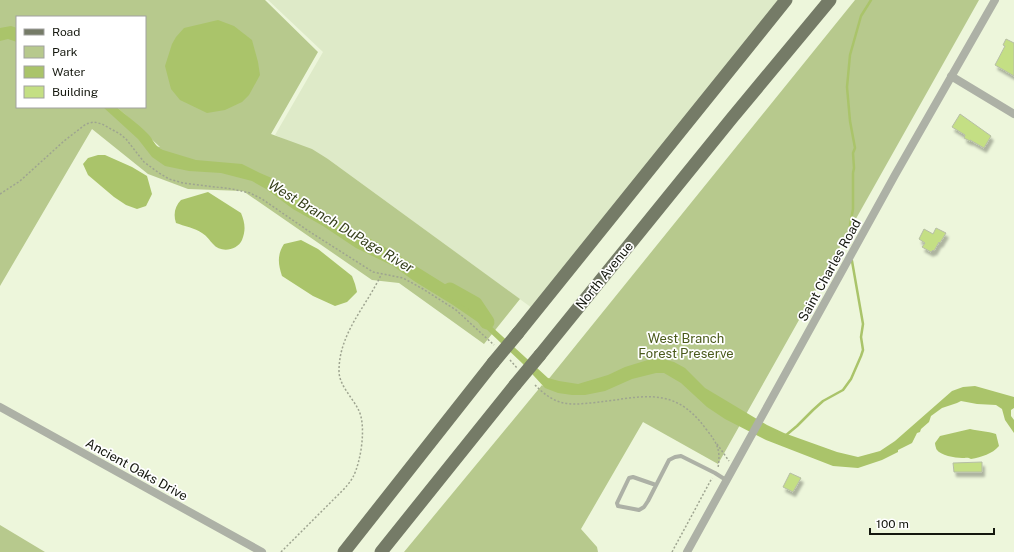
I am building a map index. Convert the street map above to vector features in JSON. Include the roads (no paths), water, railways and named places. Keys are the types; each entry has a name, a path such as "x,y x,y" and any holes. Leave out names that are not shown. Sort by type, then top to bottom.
{"main road":[{"path":"344,552 493,363 786,0"},
{"name":"North Avenue","path":"382,552 540,354 830,0"}],"street":[{"name":"Saint Charles Road","path":"687,552 733,466 995,0"},
{"path":"951,76 1014,114"},
{"name":"Ancient Oaks Drive","path":"0,407 262,552"}],"lane":[{"path":"656,485 633,477 629,478 617,504 618,506 639,510 644,507 648,501 669,460 678,456 681,456 715,473 726,480"}],"water":[{"path":"218,20 234,26 252,40 260,75 249,95 242,102 225,110 207,113 180,100 171,89 165,66 172,44 184,28"},
{"path":"11,26 16,28 16,42 8,39 0,41 0,28"},
{"path":"104,108 118,108 144,130 156,145 163,150 196,160 242,164 274,179 283,187 321,211 390,250 482,309 486,314 490,325 548,378 578,384 608,375 625,367 651,359 663,359 674,362 685,368 705,388 767,425 784,433 837,452 858,457 880,451 895,441 952,391 963,387 975,386 1014,397 1014,408 1011,410 1011,416 1014,420 1014,433 1005,420 1002,409 996,405 961,401 942,408 931,416 929,422 921,429 920,432 917,433 912,443 898,450 898,452 882,460 858,468 833,466 766,440 725,419 707,407 681,383 664,373 656,373 632,379 605,391 585,395 558,393 545,388 522,363 482,325 393,266 356,248 323,226 293,209 266,189 252,181 221,173 189,171 165,166 152,157 138,139"},
{"path":"98,155 105,155 132,167 147,176 152,194 146,206 137,209 126,205 88,175 83,164 88,158"},
{"path":"208,192 241,213 244,223 244,233 240,244 236,247 228,250 220,249 199,231 176,223 175,210 181,200"},
{"path":"301,240 318,249 352,276 357,292 347,302 335,306 313,296 282,276 279,260 280,252 284,244"},
{"path":"970,429 996,434 999,446 986,455 971,459 948,456 939,452 935,443 940,436"}],"waterway":[{"path":"850,244 850,225 853,209 853,153 855,148 850,121 847,87 850,55 861,16 871,0"},
{"path":"785,436 823,401 843,390 851,379 861,356 863,350 861,337 863,324 852,261"},
{"name":"West Branch DuPage River","path":"450,290 475,304 487,322"}],"park label":[{"name":"West Branch Forest Preserve","path":"686,346"}]}
